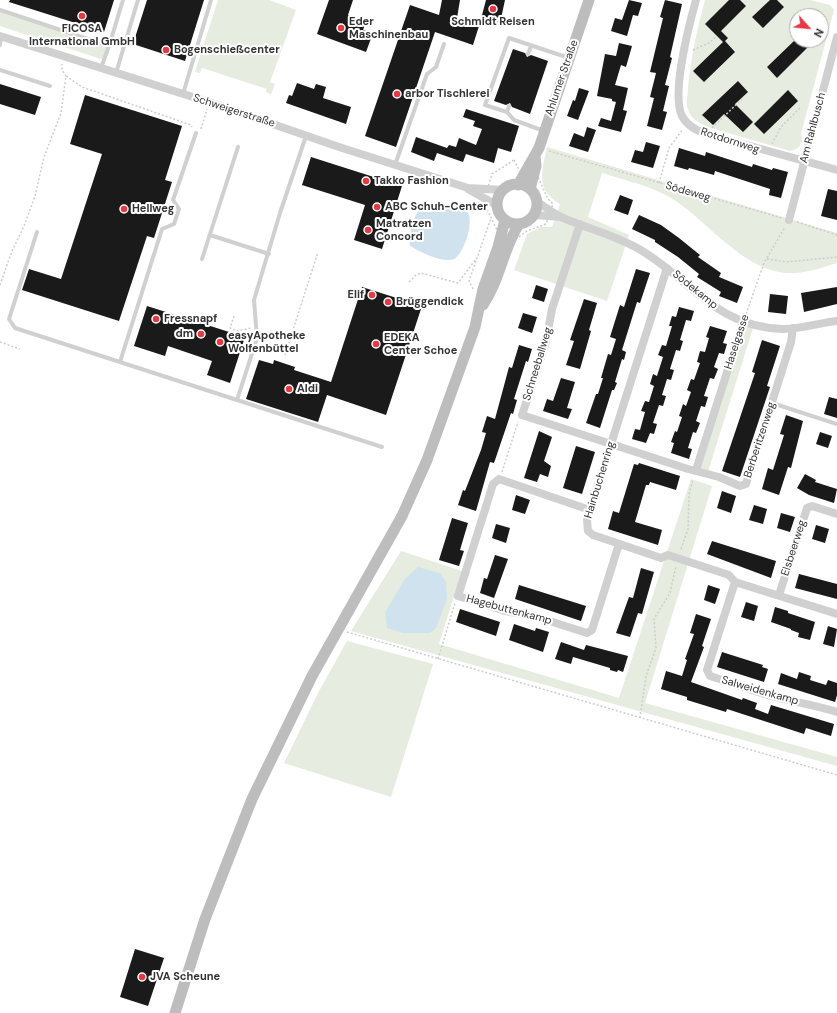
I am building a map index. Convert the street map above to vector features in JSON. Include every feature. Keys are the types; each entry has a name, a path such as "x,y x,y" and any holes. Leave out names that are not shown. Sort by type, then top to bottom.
{"main road":[{"name":"Ahlumer Straße","path":"530,189 536,166 537,152 589,0"},
{"name":"Ahlumer Straße","path":"518,185 529,163 537,152"},
{"path":"518,185 530,189 537,202 534,215 528,221 519,224 505,220 500,214 498,206 499,197 504,190 510,186 518,185"},
{"path":"175,1013 205,919 252,799 291,716 338,629 384,549 414,490 464,358 480,308 483,289 498,247 505,220"},
{"path":"480,308 489,296 508,244 519,224"}],"street":[{"name":"Rotdornweg","path":"696,0 684,51 679,100 682,116 687,123 697,131 710,136 837,170"},
{"name":"Schweigerstraße","path":"1,36 468,188 498,206"},
{"name":"Am Rahlbusch","path":"789,220 837,37"},
{"name":"Schweigerstraße","path":"468,188 504,190"},
{"name":"Södekamp","path":"537,202 561,217 625,241 651,256 709,304 726,315 743,322 772,328 793,328 837,321"},
{"name":"Södekamp","path":"534,215 561,217"},
{"name":"Schneeballweg","path":"580,224 552,309 546,342 522,415 610,444"},
{"name":"Hainbuchenring","path":"667,268 590,510 587,520 588,531 593,535 661,558 668,555 678,558 729,575 735,582 837,614"},
{"name":"Haselgasse","path":"696,470 743,322"},
{"name":"Berberitzenweg","path":"610,444 688,469 696,470 740,486 746,484 791,342 793,328"},
{"path":"499,479 590,510"},
{"name":"Hagebuttenkamp","path":"499,479 494,484 458,596 504,611 534,616 587,633 592,630 620,544"},
{"name":"Elsbeerweg","path":"778,596 807,508 812,506 837,514"},
{"name":"Salweidenkamp","path":"735,582 707,670 710,676 781,699 812,704 837,712"}],"lane":[{"path":"101,68 123,0"},
{"path":"116,73 138,0"},
{"path":"183,94 211,0"},
{"path":"0,10 109,46"},
{"path":"0,45 1,36"},
{"path":"544,131 514,120 507,112 485,105 508,38 569,58"},
{"path":"394,165 426,74 436,67 444,44"},
{"path":"528,54 531,46"},
{"path":"0,70 50,86"},
{"path":"507,112 509,106"},
{"path":"120,362 162,229 174,224 179,209 173,200 196,133"},
{"path":"236,400 257,338 254,300 269,254 280,213 306,135"},
{"path":"202,259 238,147"},
{"path":"37,232 9,319 15,328 382,447"},
{"path":"210,235 269,254"},
{"path":"772,403 837,424"}],"path":[{"path":"684,51 696,50 710,43 716,36"},
{"path":"65,56 62,70 66,76 82,87 191,125 196,133"},
{"path":"0,285 12,251 24,226 35,196 44,157 61,113 66,76"},
{"path":"710,136 712,128 743,98"},
{"path":"767,152 781,127 800,108"},
{"path":"202,123 205,114"},
{"path":"659,183 669,148 687,123"},
{"name":"Södeweg","path":"537,152 659,183 837,235"},
{"path":"473,290 469,281 491,218"},
{"name":"Haselgasse","path":"743,322 758,278 789,220"},
{"path":"285,356 318,252"},
{"path":"409,282 416,275 421,273 458,283 477,257"},
{"path":"767,259 786,262 837,257"},
{"path":"234,316 230,328 237,331 252,327"},
{"path":"0,342 20,349"},
{"path":"499,479 522,415"},
{"path":"640,718 646,676 656,648 654,619 670,593 678,558 688,529 689,495 696,470"},
{"path":"438,659 458,596"},
{"path":"338,629 837,775"}],"shaded area":[{"path":"218,0 269,0 296,10 270,82 275,84 271,94 266,92 267,89 202,68 200,73 195,72"},
{"path":"705,0 810,0 830,5 834,10 829,29 829,8 789,8 789,48 824,48 801,134 802,141 800,146 790,151 708,127 696,120 691,115 687,103 688,88 697,33"},
{"path":"0,10 109,46 104,60 0,26"},
{"path":"547,147 837,233 837,263 795,273 777,272 760,266 728,245 683,206 668,196 644,186 602,173 588,217 629,235 607,301 514,270 527,234 541,227 552,227 560,204 547,192 542,179 543,164"},
{"path":"745,325 753,328 707,475 697,472"},
{"path":"691,479 712,486 645,703 837,757 837,766 351,631 401,551 462,571 439,644 619,698"},
{"path":"347,641 433,664 391,797 284,763 318,693"}],"water":[{"path":"434,202 462,208 468,213 470,219 468,235 462,250 454,259 444,260 425,254 410,246 411,229 418,211 425,204"},
{"path":"418,567 440,573 446,582 447,599 436,628 430,633 403,633 387,628 385,613 404,580"}],"building":[{"name":"FICOSA International GmbH","path":"10,0 114,0 104,32 9,2"},
{"path":"147,0 204,0 185,61 133,44"},
{"name":"Eder Maschinenbau","path":"329,0 353,0 348,15 366,22 363,30 373,33 366,52 317,34"},
{"path":"442,0 460,0 457,18 479,26 473,45 435,32 396,147 365,136 410,5 439,15"},
{"name":"Schmidt Reisen","path":"486,0 505,0 500,23 481,19"},
{"path":"629,0 642,3 638,16 633,15 627,36 611,31 615,18 622,20"},
{"path":"665,0 682,4 670,57 672,58 665,85 669,86 663,111 667,112 662,130 647,126 654,98 650,97 656,73 650,72 663,18 660,17"},
{"path":"729,0 740,0 746,6 721,31 728,38 725,41 735,52 704,82 693,71 723,42 705,24"},
{"path":"770,0 777,0 784,7 763,28 752,17"},
{"path":"619,43 632,46 626,67 621,65 615,85 628,88 623,110 627,111 621,132 598,126 601,118 611,121 616,102 612,101 612,99 597,96 605,54 616,56"},
{"path":"789,46 789,48 807,48 777,78 767,67"},
{"path":"513,49 525,53 527,57 531,55 548,61 530,114 512,107 510,103 506,105 494,101"},
{"path":"738,81 748,92 735,104 753,122 743,132 724,114 713,125 702,115"},
{"path":"297,83 314,89 316,84 326,87 323,98 351,107 346,124 286,103 289,95 292,96"},
{"path":"0,84 41,97 35,115 0,104"},
{"path":"579,88 589,91 578,120 567,116 573,100 575,101"},
{"path":"788,90 798,101 764,134 754,124"},
{"name":"Hellweg","path":"85,95 182,126 165,180 172,182 154,238 147,236 119,321 22,290 29,269 61,279 102,154 70,144"},
{"path":"466,109 519,126 511,152 498,148 494,163 466,154 463,162 437,153 434,161 411,152 416,137 447,148 449,145 456,147 459,138 476,145 482,129 473,126 475,121 463,117"},
{"path":"587,127 596,130 588,152 569,146 574,133 584,137"},
{"path":"646,142 660,146 653,168 631,162 635,150 643,152"},
{"path":"679,148 705,156 706,152 752,167 753,164 772,170 773,168 788,172 781,198 769,195 770,189 715,171 714,175 689,168 688,170 674,166"},
{"path":"311,157 402,186 382,249 354,240 365,205 302,185"},
{"path":"828,189 837,191 837,220 821,216"},
{"path":"620,195 633,200 628,215 614,210"},
{"path":"639,215 661,225 679,238 700,255 698,257 721,273 719,277 743,287 737,303 719,296 721,292 697,277 699,274 678,257 655,242 655,240 632,229"},
{"path":"636,269 650,273 640,303 637,302 622,350 626,352 624,360 622,359 615,382 617,383 614,390 612,390 600,428 586,423 596,394 598,394 608,354 611,355 616,339 610,337 620,305 624,307"},
{"path":"536,285 548,289 544,302 532,298"},
{"name":"EDEKA Center Schoe","path":"362,287 422,306 386,415 327,395 318,422 246,399 259,360 273,364 274,360 295,367 294,370 331,382"},
{"path":"837,287 837,304 804,312 801,293"},
{"path":"770,294 788,296 786,314 768,312"},
{"path":"584,299 597,303 580,369 566,365 574,341 570,340"},
{"path":"147,306 245,337 230,383 207,375 212,361 168,346 165,356 134,346"},
{"path":"679,307 694,311 691,321 686,320 680,340 683,341 680,351 676,350 670,369 674,370 671,380 667,379 662,395 666,396 663,406 659,405 653,423 657,424 654,434 650,433 646,443 632,439 635,429 640,430 645,412 641,411 645,401 649,402 654,386 650,384 653,374 657,376 663,357 658,355 662,345 666,346 672,326 669,326 672,316 676,317"},
{"path":"523,313 537,317 532,333 518,328"},
{"path":"710,326 727,331 723,343 727,344 724,354 719,353 714,367 718,369 714,379 710,378 704,396 708,397 705,407 701,406 696,421 700,423 696,433 693,432 688,448 692,449 689,459 671,453 674,443 671,442 675,431 677,432 682,417 679,416 683,404 686,406 691,392 687,390 691,379 694,380 700,363 697,362 700,351 705,352 709,338 706,337"},
{"path":"762,340 780,346 767,386 770,387 740,477 722,471 755,373 752,372"},
{"path":"519,345 532,349 528,362 526,361 514,399 517,400 513,414 511,413 494,463 490,462 476,511 458,505 481,450 486,433 482,432 487,416 495,419 509,367 512,368"},
{"path":"561,378 575,382 567,408 572,409 568,419 543,411 547,399 553,401"},
{"path":"829,397 837,399 837,418 824,414"},
{"path":"786,415 803,421 791,468 788,467 779,495 762,489 768,468 773,470 784,435 780,434"},
{"path":"539,431 552,437 544,461 551,466 548,477 540,474 537,482 524,478"},
{"path":"820,432 832,436 828,448 816,444"},
{"path":"576,446 595,452 582,494 563,488"},
{"path":"639,463 680,476 676,490 650,482 649,485 646,485 635,522 662,530 658,545 608,529 613,511 619,513 634,464 638,465"},
{"path":"805,474 816,480 815,482 837,489 834,503 809,495 797,488"},
{"path":"722,491 736,496 731,513 717,508"},
{"path":"516,495 530,500 525,514 512,510"},
{"path":"754,505 767,509 763,524 749,520"},
{"path":"781,513 795,517 790,532 777,528"},
{"path":"452,518 468,523 460,550 464,551 459,566 439,560"},
{"path":"496,524 510,528 506,543 492,538"},
{"path":"816,525 829,529 825,543 812,539"},
{"path":"712,541 776,561 771,578 707,554"},
{"path":"495,555 508,559 494,598 480,593 484,578 487,579"},
{"path":"641,568 654,572 642,614 638,613 630,637 616,633 629,597 633,598"},
{"path":"799,574 837,584 837,599 795,588"},
{"path":"519,585 586,606 581,621 515,599"},
{"path":"708,585 720,589 715,604 704,600"},
{"path":"746,602 758,606 754,621 741,617"},
{"path":"775,607 815,622 810,640 798,637 799,633 771,622"},
{"path":"460,609 500,622 496,636 456,622"},
{"path":"696,614 711,619 702,646 704,647 691,682 742,700 743,698 757,703 755,709 768,714 771,705 834,724 831,736 806,728 804,734 727,709 726,712 687,700 687,697 661,689 666,671 682,676 687,660 685,659 694,634 690,633"},
{"path":"514,624 535,631 536,628 549,632 543,652 509,640"},
{"path":"828,626 837,629 834,647 823,644"},
{"path":"561,642 584,650 586,645 628,656 623,672 618,670 617,672 610,670 610,668 573,657 571,664 555,659"},
{"path":"722,652 763,665 762,667 768,669 764,682 717,667"},
{"path":"799,672 811,676 810,680 826,685 828,680 837,683 837,695 835,702 778,684 781,673 797,679"},
{"name":"JVA Scheune","path":"135,949 164,958 148,1006 120,997"}],"place":[{"name":"Schmidt Reisen","path":"493,9"},
{"name":"FICOSA International GmbH","path":"82,16"},
{"name":"Eder Maschinenbau","path":"341,28"},
{"name":"Bogenschießcenter","path":"166,50"},
{"name":"arbor Tischlerei","path":"397,94"},
{"name":"Takko Fashion","path":"366,181"},
{"name":"ABC Schuh-Center","path":"377,207"},
{"name":"Hellweg","path":"124,209"},
{"name":"Matratzen Concord","path":"368,230"},
{"name":"Elif","path":"372,295"},
{"name":"Brüggendick","path":"388,302"},
{"name":"Fressnapf","path":"156,319"},
{"name":"dm","path":"201,334"},
{"name":"easyApotheke Wolfenbüttel","path":"220,342"},
{"name":"EDEKA Center Schoe","path":"376,344"},
{"name":"Aldi","path":"289,389"},
{"name":"JVA Scheune","path":"142,977"}]}
